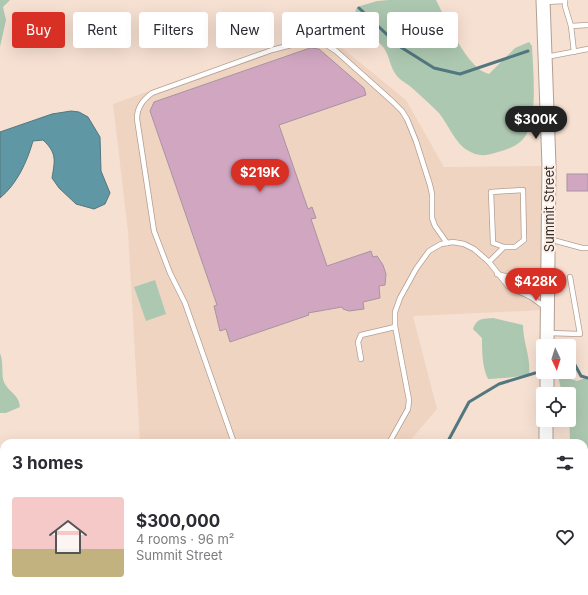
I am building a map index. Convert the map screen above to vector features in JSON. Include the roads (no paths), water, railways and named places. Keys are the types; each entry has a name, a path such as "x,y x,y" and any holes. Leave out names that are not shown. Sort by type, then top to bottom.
{"main road":[{"name":"Summit Street","path":"543,1 549,166 548,339"},
{"path":"546,427 546,439"}],"lane":[{"path":"543,1 565,1 571,26 574,52"},
{"path":"571,26 588,25"},
{"path":"233,439 185,303 170,273 154,231 137,119 137,111 143,100 152,93 272,50 304,42 325,44 336,51 402,111 407,118 430,185 432,194 432,218 435,226 448,243"},
{"path":"545,57 588,50"},
{"path":"489,262 504,247 515,246 524,240 524,190 491,192 493,243 504,247"},
{"path":"549,239 582,248 588,248"},
{"path":"391,439 408,409 409,400 395,327 395,312 400,298 416,269 429,252 441,244 453,242 464,244 474,249 489,262 508,286 531,297 548,310"},
{"path":"497,274 513,278 549,281"},
{"path":"548,333 580,334 570,277"},
{"path":"361,359 358,342 361,335 395,327"}],"water":[{"path":"71,111 79,112 88,117 100,137 101,171 110,193 105,204 94,209 76,204 59,188 52,178 54,161 53,153 43,140 33,141 21,172 0,198 0,132 52,114"}],"waterway":[{"path":"359,8 399,46 434,68 460,74 528,51"},
{"path":"576,367 581,376 588,378"},
{"path":"449,439 469,402 499,384 535,373"}]}
